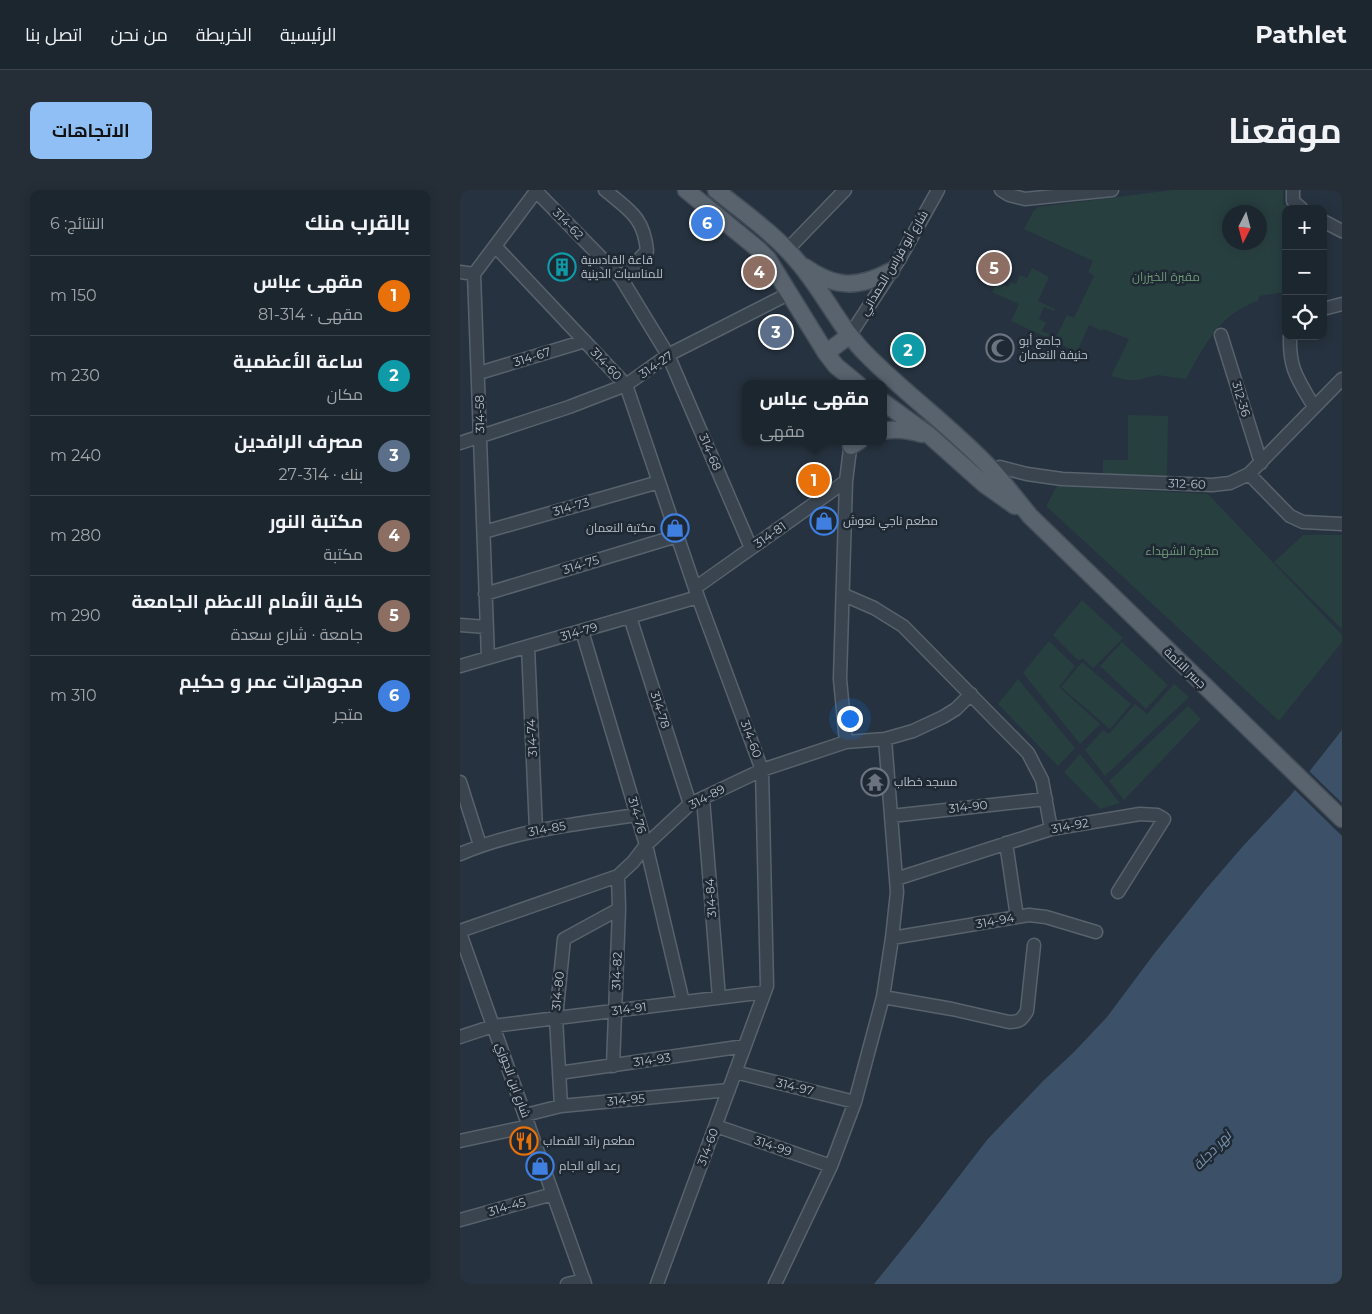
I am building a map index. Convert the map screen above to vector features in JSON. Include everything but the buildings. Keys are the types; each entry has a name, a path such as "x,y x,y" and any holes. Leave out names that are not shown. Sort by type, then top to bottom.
{"main road":[{"path":"686,190 758,249 776,271 826,353 850,380"},
{"path":"716,190 788,250 867,356 941,422 993,472 1031,517"},
{"path":"799,263 814,273 832,281 852,284 872,281 891,271"},
{"path":"826,353 850,335"},
{"path":"853,380 867,356"},
{"path":"887,405 929,435 984,484 1031,517"},
{"path":"887,430 906,430 929,435"},
{"name":"جسر الائمة","path":"1031,517 1342,819"}],"street":[{"path":"605,190 634,214 641,224 646,240 647,250 620,278"},
{"path":"788,250 845,190"},
{"name":"شارع أبو فراس الحمداني","path":"850,335 891,271 938,190"},
{"path":"1001,190 1016,198 1033,199 1112,190"},
{"path":"1293,190 1293,201 1297,205"},
{"path":"460,272 474,274 537,191"},
{"name":"314-62","path":"537,191 620,278 668,355"},
{"path":"1327,223 1342,231"},
{"name":"314-60","path":"495,246 626,385 697,592 762,770 767,986 657,1284"},
{"name":"314-58","path":"474,274 488,658"},
{"name":"314-27","path":"460,443 569,407 626,385 668,355 790,294"},
{"path":"1327,308 1342,304"},
{"name":"312-36","path":"1221,335 1261,463"},
{"path":"1290,340 1290,355 1293,369 1314,407"},
{"name":"314-67","path":"479,373 585,342"},
{"name":"314-68","path":"668,355 751,548"},
{"name":"312-60","path":"993,472 1000,467 1027,474 1062,479 1212,485 1230,483 1249,474 1261,463 1342,379"},
{"path":"846,742 840,679 846,481 853,445"},
{"path":"1249,474 1290,516 1303,522 1342,524"},
{"name":"314-81","path":"697,592 751,548 846,481"},
{"name":"314-73","path":"484,532 659,482"},
{"name":"314-75","path":"486,594 678,536"},
{"name":"314-79","path":"460,666 630,617 697,592"},
{"path":"844,595 874,608 903,626 1028,753 1042,780 1052,829"},
{"name":"314-78","path":"630,617 690,804"},
{"path":"460,625 486,626"},
{"name":"314-76","path":"582,631 646,845 682,1002"},
{"name":"314-74","path":"528,647 536,830"},
{"name":"314-89","path":"460,932 618,876 633,862 646,845 690,804 762,770 846,742 885,739 913,731 956,709 971,694"},
{"path":"775,1284 831,1166 855,1102 883,997 897,892 885,739"},
{"path":"460,782 480,845"},
{"name":"314-84","path":"704,798 719,998"},
{"name":"314-90","path":"891,816 1046,799"},
{"name":"314-92","path":"896,879 1052,829 1140,814 1157,815 1164,819 1118,892"},
{"name":"314-85","path":"460,854 480,845 536,830 637,815"},
{"path":"1006,844 1017,917"},
{"name":"314-82","path":"613,1066 619,909 618,876"},
{"name":"314-80","path":"561,1106 556,1018 564,939 619,909"},
{"name":"314-94","path":"892,938 1037,915 1096,932"},
{"name":"شارع ابن الجوزي","path":"460,932 585,1282"},
{"path":"883,997 952,1009 1009,1022 1018,1022 1023,1019 1027,1012 1034,945"},
{"name":"314-91","path":"460,1037 493,1026 765,992"},
{"name":"314-93","path":"559,1073 745,1046"},
{"name":"314-97","path":"735,1072 855,1102"},
{"name":"314-95","path":"460,1141 527,1120 561,1106 729,1090"},
{"name":"314-99","path":"716,1126 831,1166"},
{"name":"314-45","path":"460,1220 553,1194"},
{"path":"567,1284 585,1282"}],"green space":[{"name":"مقبرة الخيزران","path":"1173,190 1283,190 1285,205 1282,205 1282,293 1259,296 1258,301 1245,306 1223,322 1214,332 1186,379 1157,375 1138,380 1127,380 1111,376 1129,339 1089,325 1077,352 1011,321 1019,304 992,292 997,282 1008,287 1010,282 1016,284 1020,275 1027,278 1032,268 1049,277 1038,301 1055,309 1054,311 1044,307 1039,319 1046,323 1042,331 1056,337 1067,315 1074,318 1094,276 1088,272 1093,261 1024,229 1033,212 1038,207"},
{"path":"1128,415 1168,416 1167,476 1103,475 1103,460 1128,460"},
{"name":"مقبرة الشهداء","path":"1057,486 1208,494 1342,635 1342,642 1279,721 1046,506"},
{"path":"1303,535 1342,535 1342,629 1274,562"},
{"path":"1082,600 1123,638 1093,668 1082,658 1079,661 1053,635"},
{"path":"1049,641 1075,666 1059,687 1100,724 1080,744 1023,673"},
{"path":"1122,642 1168,685 1146,709 1100,666"},
{"path":"1082,662 1131,704 1110,729 1061,687"},
{"path":"1018,679 1075,748 1058,766 998,704"},
{"path":"1174,684 1189,697 1105,776 1085,750 1103,730 1109,734 1135,704 1147,714"},
{"path":"1188,706 1201,719 1124,800 1109,781"},
{"path":"1080,754 1120,803 1100,809 1064,772"}],"water":[{"name":"نهر دجلة","path":"1342,730 1342,1284 874,1284 987,1140 1107,1017 1206,889 1290,796"}],"pier":[{"path":"1308,770 1342,803 1342,836 1293,788"}],"place":[{"name":"مجوهرات عمر و حكيم","path":"707,223"},
{"name":"قاعة القادسية للمناسبات الدينية","path":"562,267"},
{"name":"كلية الأمام الاعظم الجامعة","path":"994,268"},
{"name":"مكتبة النور","path":"759,272"},
{"name":"مصرف الرافدين","path":"776,332"},
{"name":"جامع أبو حنيفة النعمان","path":"1000,348"},
{"name":"ساعة الأعظمية","path":"908,350"},
{"name":"مقهى عباس","path":"814,480"},
{"name":"مطعم ناجي نعوش","path":"824,521"},
{"name":"مكتبة النعمان","path":"675,528"},
{"name":"مسجد خطاب","path":"875,782"},
{"name":"مطعم رائد القصاب","path":"524,1141"},
{"name":"رعد الو الجام","path":"540,1166"}]}
